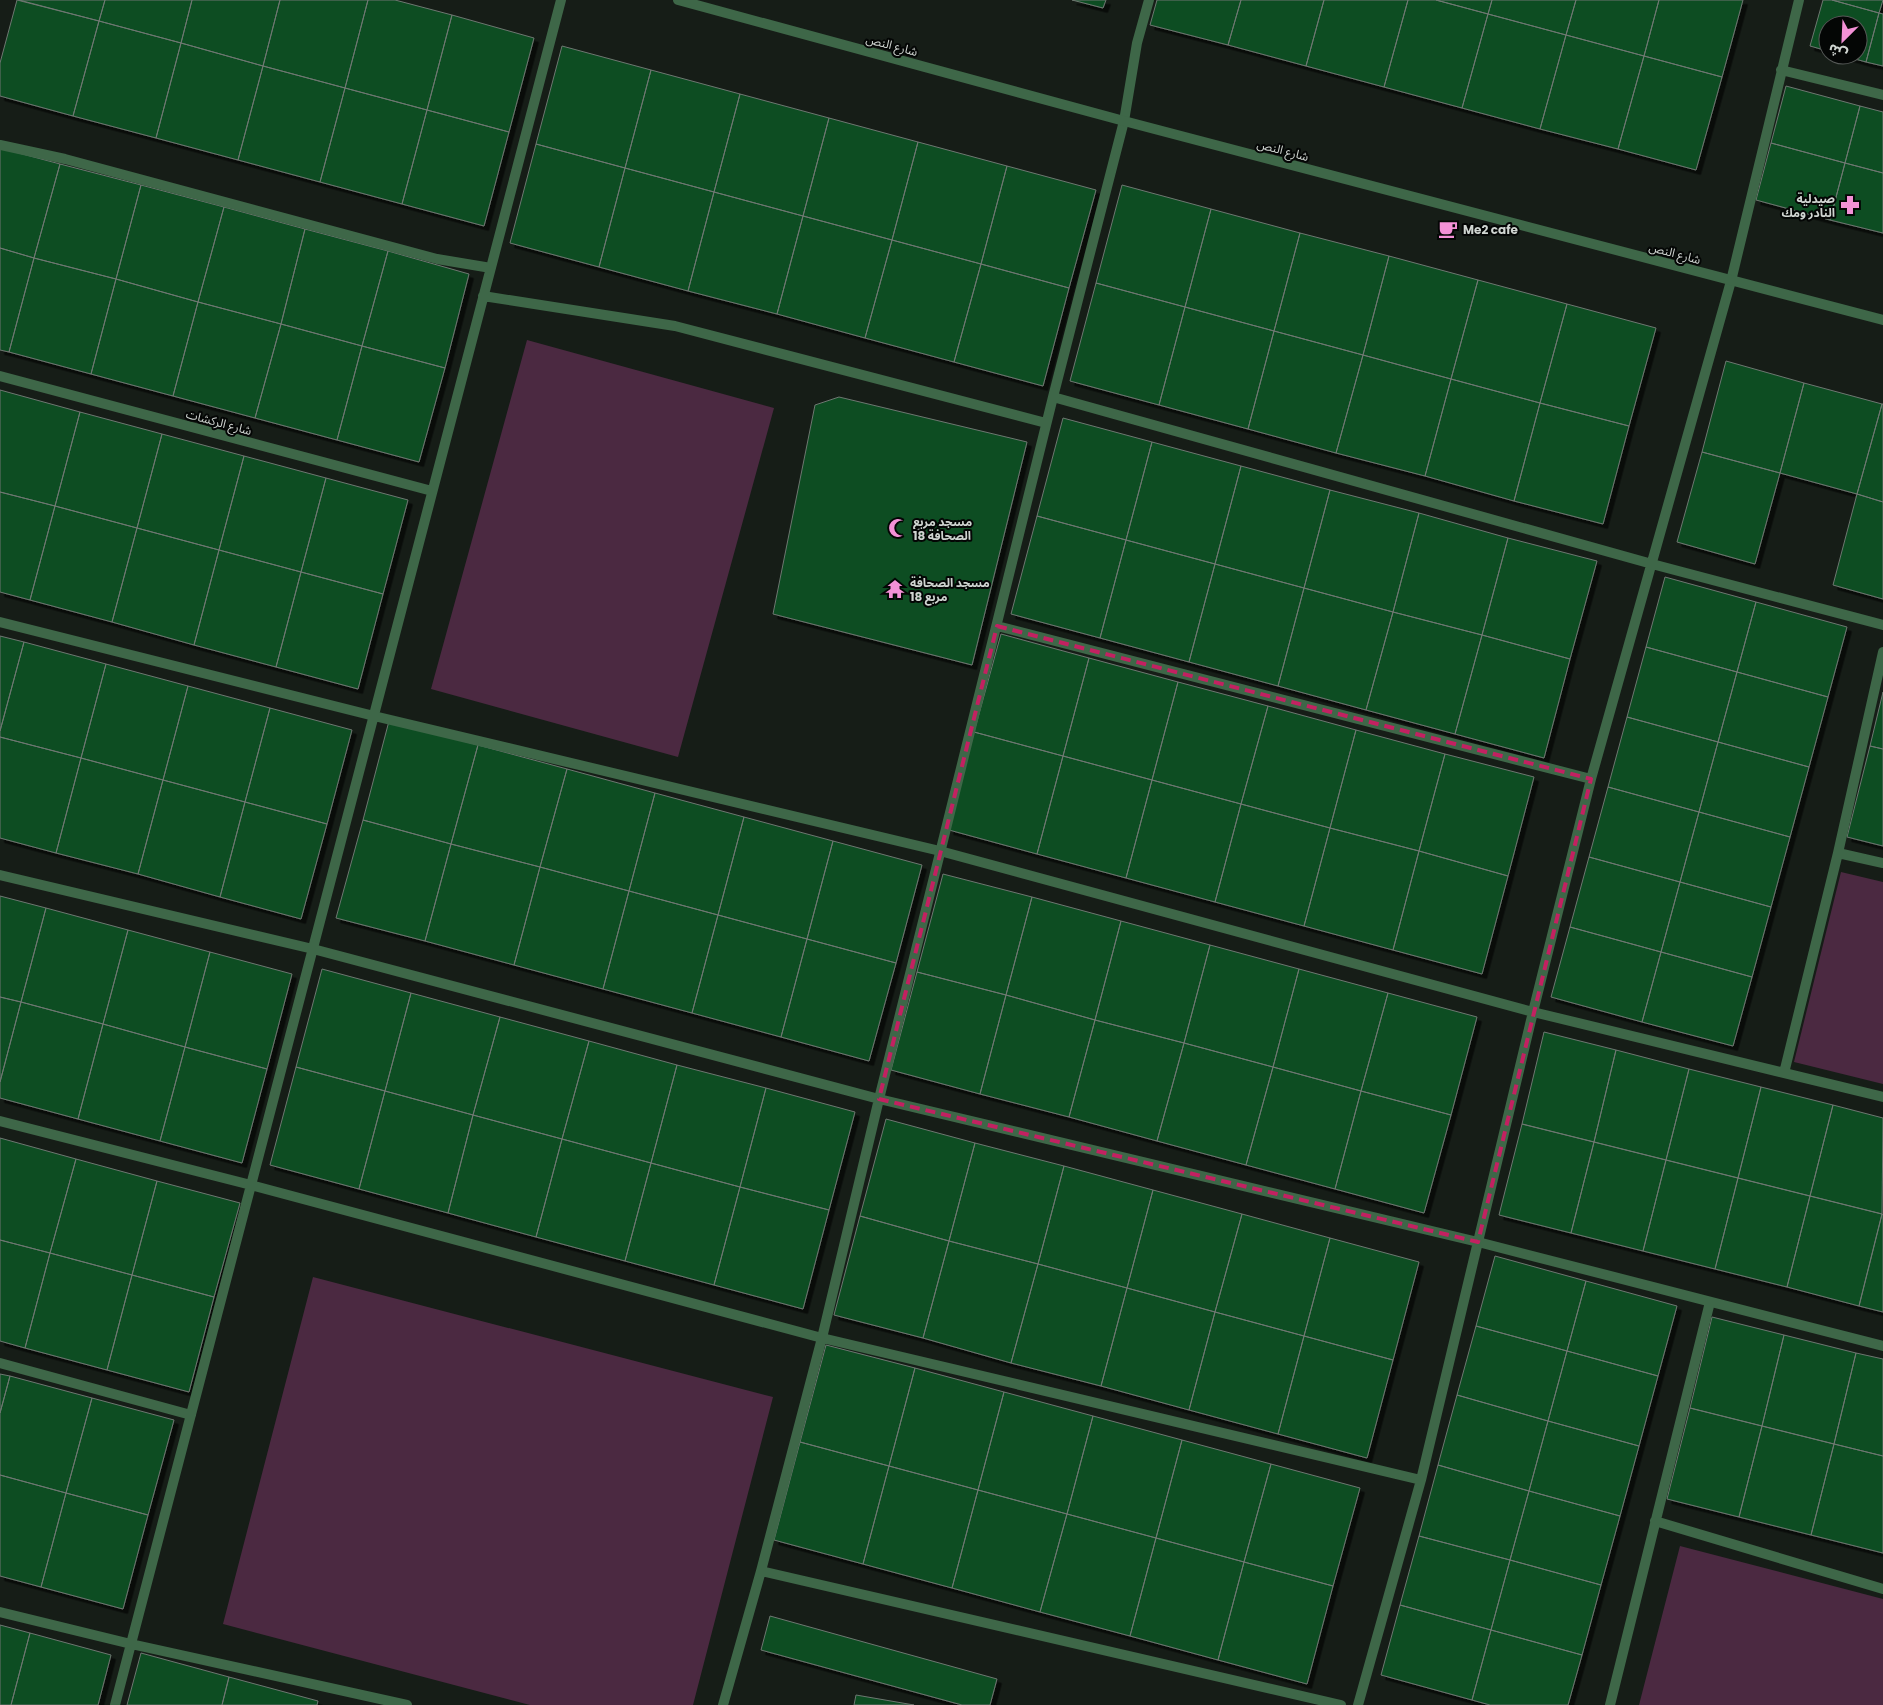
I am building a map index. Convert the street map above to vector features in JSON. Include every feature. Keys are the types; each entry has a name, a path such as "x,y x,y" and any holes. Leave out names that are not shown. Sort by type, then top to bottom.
{"street":[{"path":"115,1705 560,0"},
{"name":"شارع النص","path":"678,0 1124,121 1883,320"},
{"path":"723,1705 761,1570 822,1338 1046,423 1124,121 1137,43 1149,0"},
{"path":"1358,1705 1422,1480 1532,1012 1591,779 1731,281 1799,0"},
{"path":"1781,70 1883,95"},
{"path":"0,145 65,159 437,259 491,268"},
{"path":"483,296 675,326 1046,423"},
{"name":"شارع الركشات","path":"0,376 432,492"},
{"path":"1053,397 1652,564 1883,625"},
{"path":"0,622 374,716 940,851 1532,1012 1883,1097"},
{"path":"997,626 1591,779"},
{"path":"1784,1073 1838,853 1883,652"},
{"path":"1838,853 1883,863"},
{"path":"0,875 313,949 879,1099 1478,1242 1883,1346"},
{"path":"0,1122 251,1185 822,1338 1422,1480"},
{"path":"1610,1705 1710,1302"},
{"path":"0,1363 191,1415"},
{"path":"1655,1521 1883,1589"},
{"path":"761,1570 1341,1705"},
{"path":"0,1612 131,1644 407,1705"}],"highlighted area":[{"path":"997,626 1591,779 1478,1242 879,1099"}],"shaded area":[{"path":"527,340 774,408 678,757 431,689"},
{"path":"1841,872 1883,882 1883,1084 1794,1062"},
{"path":"313,1277 773,1397 693,1705 530,1705 223,1624"},
{"path":"1680,1546 1883,1599 1883,1705 1639,1705"}],"building":[{"path":"17,0 99,21 73,116 0,96 0,63"},
{"path":"19,0 105,0 99,21"},
{"path":"105,0 192,0 181,43 99,21"},
{"path":"192,0 280,0 263,66 181,43"},
{"path":"280,0 368,0 345,88 263,66"},
{"path":"368,0 395,0 452,15 427,110 345,88"},
{"path":"1072,0 1106,0 1103,8"},
{"path":"1157,0 1241,0 1228,45 1150,25"},
{"path":"1241,0 1324,0 1306,66 1228,45"},
{"path":"1324,0 1408,0 1384,87 1306,66"},
{"path":"1408,0 1436,0 1488,14 1462,108 1384,87"},
{"path":"1436,0 1492,0 1488,14"},
{"path":"1492,0 1576,0 1566,35 1488,14"},
{"path":"1576,0 1659,0 1644,56 1566,35"},
{"path":"1659,0 1743,0 1722,77 1644,56"},
{"path":"1823,0 1832,0 1879,13 1868,54 1868,15 1819,15"},
{"path":"1832,0 1883,0 1879,13"},
{"path":"1879,13 1883,14 1883,66 1868,62 1868,54"},
{"path":"1488,14 1566,35 1540,129 1462,108"},
{"path":"452,15 534,38 509,132 427,110"},
{"path":"1818,18 1818,48 1810,46"},
{"path":"99,21 181,43 156,138 73,116"},
{"path":"1566,35 1644,56 1618,149 1540,129"},
{"path":"181,43 263,66 238,160 156,138"},
{"path":"562,46 651,70 625,168 536,144"},
{"path":"1644,56 1722,77 1696,170 1618,149"},
{"path":"263,66 345,88 320,182 238,160"},
{"path":"651,70 740,94 714,192 625,168"},
{"path":"1786,86 1860,106 1845,163 1771,143"},
{"path":"345,88 427,110 402,204 320,182"},
{"path":"740,94 829,118 803,216 714,192"},
{"path":"1860,106 1883,112 1883,173 1845,163"},
{"path":"427,110 509,132 484,226 402,204"},
{"path":"829,118 918,142 892,240 803,216"},
{"path":"918,142 1007,166 981,264 892,240"},
{"path":"1771,143 1845,163 1830,220 1756,200"},
{"path":"536,144 625,168 599,267 510,243"},
{"path":"0,148 60,164 34,258 0,248"},
{"path":"1845,163 1883,173 1883,233 1830,220"},
{"path":"60,164 141,185 116,279 34,258"},
{"path":"1007,166 1096,190 1069,288 981,264"},
{"path":"625,168 714,192 688,291 599,267"},
{"path":"141,185 224,207 198,302 116,279"},
{"path":"1122,185 1211,209 1185,307 1096,283"},
{"path":"714,192 803,216 777,314 688,291"},
{"path":"224,207 305,229 281,324 198,302"},
{"path":"1211,209 1300,233 1274,331 1185,307"},
{"path":"803,216 892,240 865,338 777,314"},
{"path":"305,229 388,251 362,346 281,324"},
{"path":"1300,233 1389,256 1363,355 1274,331"},
{"path":"892,240 981,264 954,362 865,338"},
{"path":"0,248 34,258 9,352 0,350"},
{"path":"388,251 469,274 445,368 362,346"},
{"path":"1389,256 1478,280 1451,379 1363,355"},
{"path":"34,258 116,279 91,374 9,352"},
{"path":"981,264 1069,288 1043,386 954,362"},
{"path":"116,279 198,302 173,396 91,374"},
{"path":"1478,280 1567,304 1540,403 1451,379"},
{"path":"1096,283 1185,307 1159,405 1070,381"},
{"path":"198,302 281,324 255,418 173,396"},
{"path":"1567,304 1656,328 1629,426 1540,403"},
{"path":"1185,307 1274,331 1248,429 1159,405"},
{"path":"281,324 362,346 337,440 255,418"},
{"path":"1274,331 1363,355 1336,453 1248,429"},
{"path":"362,346 445,368 419,462 337,440"},
{"path":"1363,355 1451,379 1425,476 1336,453"},
{"path":"1726,361 1804,383 1780,473 1702,452"},
{"path":"1451,379 1540,403 1514,501 1425,476"},
{"path":"1804,383 1882,404 1857,494 1780,473"},
{"path":"0,390 80,412 55,506 0,492"},
{"name":"مسجد مربع 18 الصحافة","path":"839,397 1027,442 972,665 773,614 815,405"},
{"path":"1540,403 1629,426 1603,524 1514,501"},
{"path":"1883,404 1883,502 1857,494"},
{"path":"80,412 162,434 137,528 55,506"},
{"path":"1063,418 1152,442 1126,540 1037,516"},
{"path":"162,434 244,456 219,550 137,528"},
{"path":"1152,442 1241,466 1215,564 1126,540"},
{"path":"1702,452 1780,473 1755,564 1677,542"},
{"path":"244,456 326,478 301,572 219,550"},
{"path":"1241,466 1330,490 1304,588 1215,564"},
{"path":"326,478 408,500 383,594 301,572"},
{"path":"1330,490 1419,513 1393,612 1304,588"},
{"path":"0,492 55,506 30,600 0,592"},
{"path":"1857,494 1883,502 1883,599 1833,585"},
{"path":"55,506 137,528 112,622 30,600"},
{"path":"1419,513 1508,538 1482,635 1393,612"},
{"path":"1037,516 1126,540 1100,638 1011,614"},
{"path":"137,528 219,550 194,645 112,622"},
{"path":"1508,538 1597,561 1570,659 1482,635"},
{"path":"1126,540 1215,564 1189,662 1100,638"},
{"path":"219,550 301,572 276,667 194,645"},
{"path":"1215,564 1304,588 1278,686 1189,662"},
{"path":"301,572 383,594 358,689 276,667"},
{"path":"1665,577 1756,602 1737,672 1646,647"},
{"path":"1304,588 1393,612 1366,710 1278,686"},
{"path":"1756,602 1847,627 1828,697 1737,672"},
{"path":"1393,612 1482,635 1455,734 1366,710"},
{"path":"1001,634 1089,658 1063,756 974,732"},
{"path":"1482,635 1570,659 1544,758 1455,734"},
{"path":"0,636 24,642 0,731"},
{"path":"24,642 106,664 81,758 0,737"},
{"path":"1646,647 1737,672 1718,742 1627,717"},
{"path":"1089,658 1178,682 1152,780 1063,756"},
{"path":"106,664 188,686 163,780 81,758"},
{"path":"1737,672 1828,697 1809,767 1718,742"},
{"path":"1178,682 1268,706 1241,804 1152,780"},
{"path":"188,686 270,708 245,802 163,780"},
{"path":"1883,692 1883,749 1870,746"},
{"path":"1268,706 1356,730 1330,828 1241,804"},
{"path":"270,708 352,730 327,824 245,802"},
{"path":"1627,717 1718,742 1699,812 1608,787"},
{"path":"389,721 478,745 451,844 363,820"},
{"path":"1356,730 1445,754 1419,851 1330,828"},
{"path":"974,732 1063,756 1037,854 949,830"},
{"path":"0,737 81,758 56,853 0,838"},
{"path":"1718,742 1809,767 1790,837 1699,812"},
{"path":"478,745 567,769 540,867 451,844"},
{"path":"1870,746 1883,749 1883,846 1847,837"},
{"path":"1445,754 1534,777 1508,876 1419,851"},
{"path":"1063,756 1152,780 1126,878 1037,854"},
{"path":"81,758 163,780 138,874 56,853"},
{"path":"567,769 655,793 629,891 540,867"},
{"path":"163,780 245,802 220,897 138,874"},
{"path":"1152,780 1241,804 1215,902 1126,878"},
{"path":"1608,787 1699,812 1680,882 1589,857"},
{"path":"655,793 744,817 718,915 629,891"},
{"path":"245,802 327,824 301,919 220,897"},
{"path":"1241,804 1330,828 1304,926 1215,902"},
{"path":"1699,812 1790,837 1771,907 1680,882"},
{"path":"744,817 833,841 807,939 718,915"},
{"path":"363,820 451,844 425,941 336,918"},
{"path":"1330,828 1419,851 1393,950 1304,926"},
{"path":"833,841 922,865 896,963 807,939"},
{"path":"451,844 540,867 514,965 425,941"},
{"path":"1419,851 1508,876 1482,974 1393,950"},
{"path":"1589,857 1680,882 1661,952 1570,927"},
{"path":"540,867 629,891 603,989 514,965"},
{"path":"943,874 1032,897 1006,995 917,972"},
{"path":"1680,882 1771,907 1752,977 1661,952"},
{"path":"629,891 718,915 692,1013 603,989"},
{"path":"0,896 46,908 21,1002 0,997"},
{"path":"1032,897 1121,921 1095,1020 1006,995"},
{"path":"46,908 128,930 103,1024 21,1002"},
{"path":"718,915 807,939 781,1037 692,1013"},
{"path":"1121,921 1210,945 1184,1043 1095,1020"},
{"path":"1570,927 1661,952 1642,1022 1551,997"},
{"path":"128,930 210,952 185,1047 103,1024"},
{"path":"807,939 896,963 869,1061 781,1037"},
{"path":"1210,945 1299,969 1273,1067 1184,1043"},
{"path":"210,952 292,974 267,1069 185,1047"},
{"path":"1661,952 1752,977 1733,1046 1642,1022"},
{"path":"322,969 411,993 385,1091 296,1067"},
{"path":"1299,969 1388,993 1361,1091 1273,1067"},
{"path":"917,972 1006,995 980,1094 891,1070"},
{"path":"411,993 500,1017 473,1115 385,1091"},
{"path":"1388,993 1477,1017 1451,1115 1361,1091"},
{"path":"1006,995 1095,1020 1069,1117 980,1094"},
{"path":"0,997 21,1002 0,1082"},
{"path":"21,1002 103,1024 78,1119 0,1098 0,1082"},
{"path":"500,1017 589,1041 562,1139 473,1115"},
{"path":"1095,1020 1184,1043 1157,1141 1069,1117"},
{"path":"103,1024 185,1047 160,1141 78,1119"},
{"path":"1544,1032 1616,1050 1594,1142 1522,1124"},
{"path":"589,1041 677,1065 651,1163 562,1139"},
{"path":"1184,1043 1273,1067 1246,1165 1157,1141"},
{"path":"185,1047 267,1069 242,1163 160,1141"},
{"path":"1616,1050 1689,1069 1666,1160 1594,1142"},
{"path":"677,1065 766,1088 740,1187 651,1163"},
{"path":"296,1067 385,1091 359,1189 270,1165"},
{"path":"1273,1067 1361,1091 1335,1189 1246,1165"},
{"path":"1689,1069 1761,1087 1738,1178 1666,1160"},
{"path":"1761,1087 1833,1105 1810,1196 1738,1178"},
{"path":"766,1088 855,1112 829,1210 740,1187"},
{"path":"385,1091 473,1115 448,1213 359,1189"},
{"path":"1361,1091 1451,1115 1424,1213 1335,1189"},
{"path":"1833,1105 1883,1118 1882,1214 1810,1196"},
{"path":"473,1115 562,1139 536,1237 448,1213"},
{"path":"886,1119 975,1143 949,1241 860,1216"},
{"path":"1522,1124 1594,1142 1571,1233 1499,1215"},
{"path":"0,1138 76,1159 50,1253 0,1240"},
{"path":"562,1139 651,1163 625,1261 536,1237"},
{"path":"1594,1142 1666,1160 1643,1251 1571,1233"},
{"path":"975,1143 1064,1166 1038,1264 949,1241"},
{"path":"76,1159 157,1181 132,1275 50,1253"},
{"path":"1666,1160 1738,1178 1715,1269 1643,1251"},
{"path":"651,1163 740,1187 714,1285 625,1261"},
{"path":"1064,1166 1153,1190 1127,1288 1038,1264"},
{"path":"1738,1178 1810,1196 1787,1287 1715,1269"},
{"path":"157,1181 240,1203 214,1297 132,1275"},
{"path":"740,1187 829,1210 803,1309 714,1285"},
{"path":"1153,1190 1242,1214 1215,1312 1127,1288"},
{"path":"1810,1196 1882,1214 1859,1306 1787,1287"},
{"path":"1242,1214 1330,1238 1304,1336 1215,1312"},
{"path":"1883,1215 1883,1312 1859,1306"},
{"path":"860,1216 949,1241 923,1338 834,1315"},
{"path":"1330,1238 1419,1262 1393,1360 1304,1336"},
{"path":"0,1240 50,1253 25,1348 0,1341"},
{"path":"949,1241 1038,1264 1011,1363 923,1338"},
{"path":"50,1253 132,1275 107,1370 25,1348"},
{"path":"1495,1256 1586,1281 1567,1351 1476,1326"},
{"path":"1038,1264 1127,1288 1101,1386 1011,1363"},
{"path":"132,1275 214,1297 189,1392 107,1370"},
{"path":"1586,1281 1677,1306 1658,1376 1567,1351"},
{"path":"1127,1288 1215,1312 1189,1410 1101,1386"},
{"path":"1215,1312 1304,1336 1278,1434 1189,1410"},
{"path":"1712,1317 1784,1335 1762,1426 1690,1408"},
{"path":"1476,1326 1567,1351 1548,1421 1457,1395"},
{"path":"1784,1335 1856,1353 1834,1444 1762,1426"},
{"path":"1304,1336 1393,1360 1367,1458 1278,1434"},
{"path":"826,1345 915,1368 889,1466 800,1442"},
{"path":"1567,1351 1658,1376 1639,1446 1548,1421"},
{"path":"1856,1353 1883,1359 1883,1456 1834,1444"},
{"path":"915,1368 1004,1392 978,1490 889,1466"},
{"path":"0,1374 10,1376 0,1413"},
{"path":"10,1376 92,1398 66,1493 0,1475 0,1413"},
{"path":"1004,1392 1093,1416 1067,1514 978,1490"},
{"path":"1457,1395 1548,1421 1529,1491 1438,1465"},
{"path":"92,1398 174,1420 148,1515 66,1493"},
{"path":"1690,1408 1762,1426 1739,1517 1667,1499"},
{"path":"1093,1416 1182,1440 1156,1538 1067,1514"},
{"path":"1548,1421 1639,1446 1620,1516 1529,1491"},
{"path":"1762,1426 1834,1444 1811,1535 1739,1517"},
{"path":"1182,1440 1271,1464 1244,1562 1156,1538"},
{"path":"800,1442 889,1466 863,1564 774,1540"},
{"path":"1834,1444 1883,1456 1883,1553 1811,1535"},
{"path":"1271,1464 1360,1488 1333,1586 1244,1562"},
{"path":"1438,1465 1529,1491 1510,1560 1419,1536"},
{"path":"889,1466 978,1490 952,1588 863,1564"},
{"path":"0,1475 66,1493 41,1587 0,1576"},
{"path":"978,1490 1067,1514 1040,1612 952,1588"},
{"path":"1529,1491 1620,1516 1601,1585 1510,1560"},
{"path":"66,1493 148,1515 123,1609 41,1587"},
{"path":"1067,1514 1156,1538 1130,1636 1040,1612"},
{"path":"1419,1536 1510,1560 1491,1630 1400,1605"},
{"path":"1156,1538 1244,1562 1218,1660 1130,1636"},
{"path":"1510,1560 1601,1585 1582,1655 1491,1630"},
{"path":"1244,1562 1333,1586 1307,1684 1218,1660"},
{"path":"1400,1605 1491,1630 1472,1700 1381,1675"},
{"path":"770,1616 997,1679 990,1705 962,1705 761,1650"},
{"path":"0,1625 30,1633 11,1705 0,1705"},
{"path":"1491,1630 1582,1655 1568,1705 1490,1705 1472,1700"},
{"path":"30,1633 111,1655 98,1705 11,1705"},
{"path":"141,1653 229,1677 222,1705 127,1705"},
{"path":"229,1677 318,1701 317,1705 222,1705"},
{"path":"856,1695 914,1705 854,1705"}],"place":[{"name":"صيدلية النادر ومك","path":"1850,205"},
{"name":"Me2 cafe","path":"1448,229"},
{"name":"مسجد مربع 18 الصحافة","path":"898,528"},
{"name":"مسجد الصحافة مربع 18","path":"895,589"}]}
